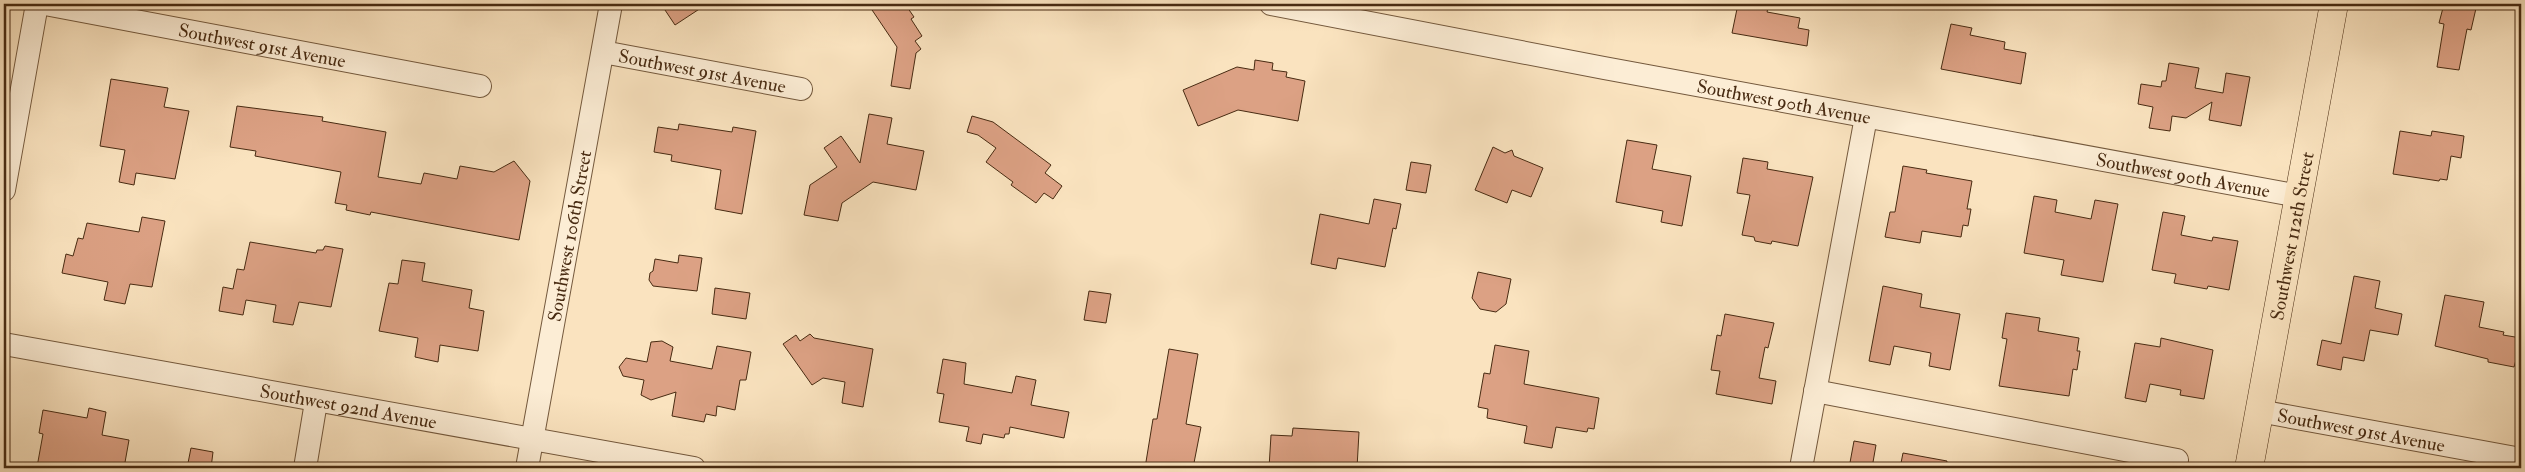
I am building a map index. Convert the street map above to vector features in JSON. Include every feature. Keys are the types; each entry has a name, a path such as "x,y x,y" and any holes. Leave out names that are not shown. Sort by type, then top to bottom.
{"main road":[{"name":"Southwest 112th Street","path":"2249,468 2334,4"}],"street":[{"path":"4,190 37,4"},
{"name":"Southwest 91st Avenue","path":"44,4 480,86"},
{"name":"Southwest 106th Street","path":"527,468 611,4"},
{"name":"Southwest 90th Avenue","path":"1271,4 2299,196"},
{"name":"Southwest 91st Avenue","path":"603,52 801,89"},
{"path":"1801,468 1866,116"},
{"name":"Southwest 92nd Avenue","path":"4,344 316,402 694,468"},
{"path":"1815,391 2177,460"},
{"path":"305,468 316,402"},
{"name":"Southwest 91st Avenue","path":"2260,411 2521,459"}],"building":[{"path":"661,4 707,4 675,25"},
{"path":"868,4 905,4 914,17 911,19 922,36 915,41 921,49 916,53 910,89 891,86 897,47"},
{"path":"1738,4 1769,4 1767,12 1800,18 1798,28 1809,30 1807,46 1732,33"},
{"path":"2444,4 2477,4 2471,30 2467,29 2459,70 2437,67 2444,24 2439,23"},
{"path":"1951,24 1972,28 1970,35 2005,42 2004,49 2026,53 2021,84 1941,69"},
{"path":"1255,60 1273,63 1272,70 1287,72 1286,77 1305,81 1298,121 1238,110 1198,126 1183,90 1237,67 1254,70"},
{"path":"2169,63 2199,68 2195,88 2223,93 2226,73 2250,77 2241,126 2209,120 2212,102 2186,118 2172,116 2170,131 2149,128 2153,107 2138,104 2141,84 2161,87 2162,81 2166,81"},
{"path":"111,79 168,88 164,107 189,111 175,179 136,173 134,185 119,182 125,150 100,146"},
{"path":"237,106 323,117 322,121 386,132 378,177 421,184 424,173 457,179 460,166 494,172 514,161 530,181 519,240 371,212 370,215 346,210 347,205 335,203 341,172 255,156 256,151 230,147"},
{"path":"869,114 892,118 887,144 924,151 916,190 873,182 842,203 838,221 804,215 810,185 837,167 824,148 841,136 860,163"},
{"path":"972,116 993,122 1051,165 1045,173 1062,186 1053,199 1044,193 1036,203 1011,185 1013,182 986,162 996,148 978,135 967,132"},
{"path":"679,124 732,132 733,127 756,131 742,214 715,209 721,170 671,161 672,155 654,152 658,127 678,130"},
{"path":"2400,131 2431,136 2432,131 2464,136 2461,158 2451,156 2447,180 2440,179 2439,181 2393,174"},
{"path":"1627,140 1657,145 1652,169 1691,176 1682,226 1661,222 1663,211 1616,202"},
{"path":"1493,147 1505,153 1512,150 1514,156 1543,168 1531,197 1512,190 1507,203 1475,190"},
{"path":"1743,158 1768,162 1767,169 1813,177 1798,246 1772,241 1771,244 1755,241 1754,237 1742,235 1750,195 1737,193"},
{"path":"1411,162 1431,165 1426,193 1406,190"},
{"path":"1903,166 1927,170 1926,173 1972,181 1967,209 1971,209 1968,226 1963,225 1961,237 1922,231 1920,243 1885,237 1890,212 1895,212"},
{"path":"2034,196 2057,200 2055,212 2091,219 2095,200 2118,204 2103,282 2061,275 2064,260 2024,253"},
{"path":"1374,199 1401,204 1396,229 1393,228 1385,267 1338,258 1336,269 1311,264 1320,214 1369,224"},
{"path":"2163,212 2185,216 2181,235 2212,241 2213,237 2238,241 2229,290 2208,286 2207,289 2174,283 2176,274 2152,270"},
{"path":"142,217 165,221 152,287 130,284 125,304 104,300 108,282 62,273 66,254 73,256 78,238 83,239 87,223 139,232"},
{"path":"250,242 316,253 317,250 323,250 325,246 343,249 331,307 299,302 293,325 273,322 276,305 246,300 243,315 219,311 223,287 233,289 237,269 244,270"},
{"path":"679,255 702,258 697,291 653,286 649,280 655,259 678,263"},
{"path":"402,260 425,263 422,281 472,290 469,308 484,311 478,351 440,345 438,362 415,357 418,338 379,331 389,283 398,284"},
{"path":"1478,272 1511,279 1506,304 1496,312 1480,309 1472,298"},
{"path":"2354,276 2380,281 2375,308 2402,314 2398,335 2370,330 2364,361 2343,357 2341,370 2317,365 2322,340 2341,344"},
{"path":"1883,286 1922,294 1920,307 1960,314 1950,370 1929,366 1931,353 1894,346 1890,365 1869,361"},
{"path":"715,288 750,293 746,319 712,314"},
{"path":"1089,291 1111,294 1106,323 1084,320"},
{"path":"2445,295 2484,302 2479,327 2504,332 2503,335 2521,338 2521,361 2516,360 2514,367 2488,362 2488,359 2435,346"},
{"path":"2006,313 2040,318 2038,331 2079,338 2077,351 2080,351 2077,370 2073,369 2069,396 1999,386 2007,339 2002,338"},
{"path":"1725,314 1774,323 1768,348 1765,347 1759,378 1776,381 1772,404 1716,394 1720,371 1711,370 1717,335 1721,336"},
{"path":"810,334 814,338 873,349 863,407 842,403 845,382 823,378 812,385 783,344 796,335 800,341"},
{"path":"2161,338 2213,350 2204,399 2180,395 2181,390 2150,384 2146,402 2125,398 2135,343 2160,347"},
{"path":"662,341 673,347 670,361 712,369 717,346 751,352 746,380 740,380 735,410 717,406 716,416 706,414 704,422 672,416 676,392 651,400 641,395 644,380 623,376 619,367 626,358 647,362 651,342"},
{"path":"1495,345 1529,351 1524,384 1599,398 1594,429 1588,428 1587,432 1556,427 1552,448 1524,443 1527,426 1487,418 1488,409 1478,407 1484,373 1490,374"},
{"path":"1169,349 1198,354 1186,424 1201,427 1193,468 1145,468 1153,419 1157,419"},
{"path":"943,359 966,363 964,384 1012,393 1016,376 1036,380 1031,405 1069,412 1064,438 1010,427 1009,434 1005,434 1004,438 983,434 981,444 966,441 969,427 939,422 944,394 937,393"},
{"path":"89,408 106,412 102,435 129,440 124,468 37,467 43,434 39,433 43,410 87,418"},
{"path":"1293,428 1359,432 1357,468 1269,468 1271,435 1292,436"},
{"path":"1854,441 1876,445 1872,468 1849,468"},
{"path":"191,448 213,452 211,468 187,468"},
{"path":"1903,453 1947,461 1946,468 1900,468"}]}
